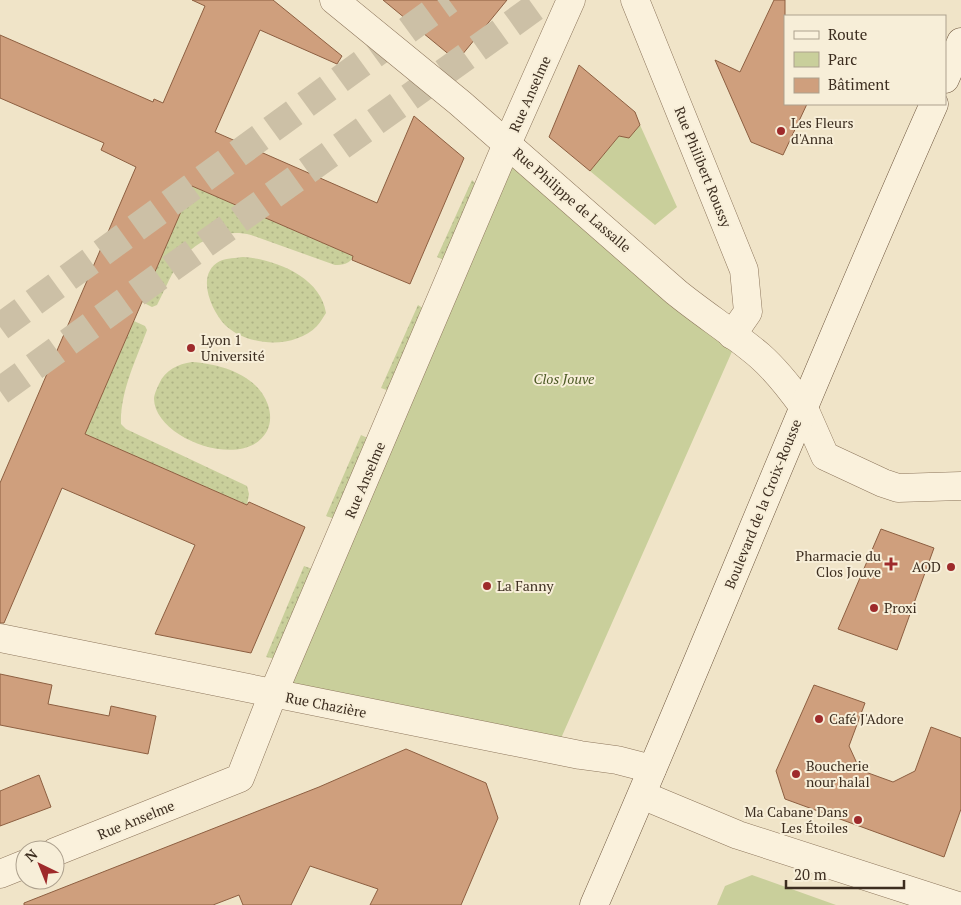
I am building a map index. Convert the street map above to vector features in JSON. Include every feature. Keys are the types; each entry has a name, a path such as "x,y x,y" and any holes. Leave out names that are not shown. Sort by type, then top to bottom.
{"street":[{"name":"Rue Philippe de Lassalle","path":"334,0 460,103 676,292 760,356 783,379 803,406 825,456 898,488 961,486"},
{"name":"Rue Anselme","path":"65,848 240,778 273,694 507,144 571,0"},
{"name":"Rue Philibert Roussy","path":"635,0 744,270 748,312 732,335"},
{"path":"946,77 961,42"},
{"name":"Boulevard de la Croix-Rousse","path":"594,905 642,795 803,406 934,105"},
{"name":"Rue Chazière","path":"0,638 570,753 617,760 652,769"},
{"path":"642,795 738,835 956,905 961,891"},
{"path":"0,874 15,868"}],"green space":[{"path":"640,125 677,207 655,225 590,171 619,136 629,137"},
{"name":"Clos Jouve","path":"508,146 738,338 558,745 274,693"},
{"path":"472,180 480,188 448,262 437,257"},
{"path":"192,186 353,256 352,259 346,264 335,265 251,235 229,233 219,235 200,243 184,257 171,275 157,305 152,307 142,302"},
{"path":"243,257 282,266 306,280 322,300 326,313 318,324 308,333 297,339 284,342 258,341 246,338 225,325 211,302 207,283 208,274 212,267 220,261"},
{"path":"418,305 426,310 392,392 381,388"},
{"path":"134,321 145,326 147,330 126,388 121,412 121,424 126,429 247,486 249,494 247,505 85,434"},
{"path":"192,362 215,365 237,373 256,386 268,405 270,422 267,431 256,443 240,449 222,449 203,445 184,438 169,427 158,414 154,397 162,379 172,368"},
{"path":"361,435 372,440 338,520 326,516"},
{"path":"304,566 315,570 276,659 266,657"},
{"path":"752,875 836,905 717,905 725,886"}],"building":[{"path":"192,0 273,0 342,56 337,64 260,30 215,132 377,203 414,116 464,158 410,284 352,260 353,256 192,186 85,434 247,505 249,502 305,527 251,653 155,634 195,545 62,488 4,623 0,623 0,483 136,167 101,150 104,143 0,98 0,35 153,102 154,99 163,103 205,6"},
{"path":"383,0 507,0 457,61"},
{"path":"774,0 785,0 784,105 807,105 783,155 751,142 715,60 740,72"},
{"path":"579,65 635,112 640,125 629,138 619,136 590,171 549,137"},
{"path":"881,529 934,548 897,650 838,629"},
{"path":"0,674 52,685 48,704 109,716 111,706 156,716 148,754 0,725"},
{"path":"814,685 865,703 849,746 860,770 893,782 915,771 931,727 961,738 961,809 944,857 785,799 776,771"},
{"path":"406,749 486,783 498,818 461,905 370,905 378,889 310,866 291,905 243,905 239,895 213,905 24,905 24,903 57,890 65,890 65,887 319,787"},
{"path":"39,775 51,807 0,826 0,791"}],"tunnel":[{"path":"0,327 449,0"},
{"path":"0,391 545,0"}],"place":[{"name":"Les Fleurs d'Anna","path":"781,131"},
{"name":"Lyon 1 Université","path":"191,348"},
{"name":"Pharmacie du Clos Jouve","path":"891,564"},
{"name":"AOD","path":"951,567"},
{"name":"La Fanny","path":"487,586"},
{"name":"Proxi","path":"874,608"},
{"name":"Café J'Adore","path":"819,719"},
{"name":"Boucherie nour halal","path":"796,774"},
{"name":"Ma Cabane Dans Les Étoiles","path":"858,820"}]}
